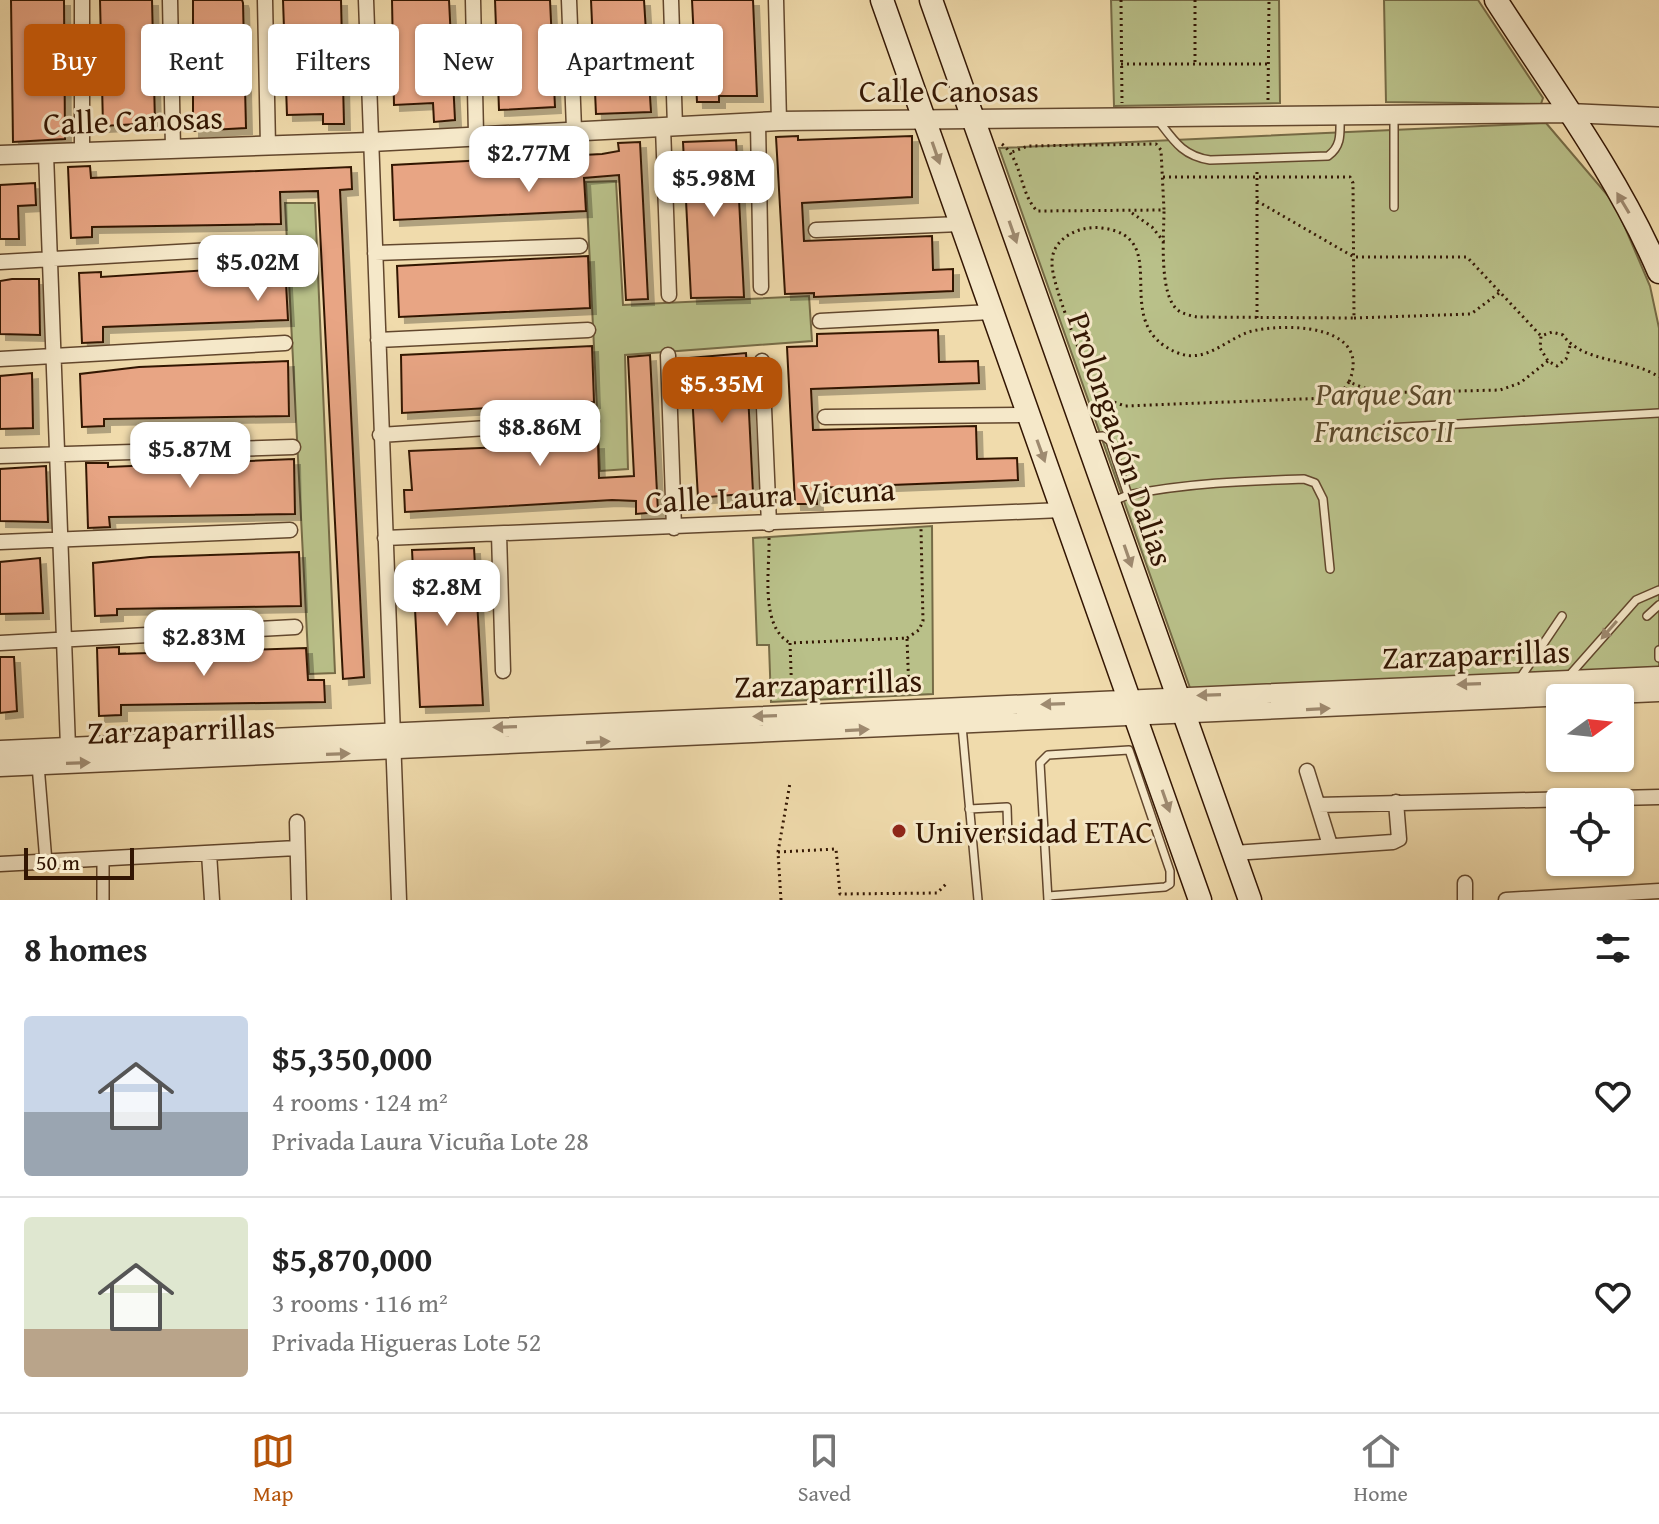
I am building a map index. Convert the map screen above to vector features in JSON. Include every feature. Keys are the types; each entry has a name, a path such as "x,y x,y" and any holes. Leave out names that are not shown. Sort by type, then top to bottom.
{"main road":[{"path":"882,0 1200,900"},
{"name":"Prolongación Dalias","path":"931,0 1086,437 1119,499 1181,706 1250,900"},
{"path":"1496,0 1569,113 1647,244 1659,272"}],"street":[{"path":"82,0 82,152"},
{"path":"170,0 173,149"},
{"path":"265,0 268,146"},
{"path":"366,0 399,900"},
{"path":"473,0 476,134"},
{"path":"569,0 574,129"},
{"path":"669,295 671,0"},
{"path":"776,0 779,121"},
{"name":"Calle Canosas","path":"0,155 371,142 476,134 779,121 925,122 1569,113 1659,117"},
{"path":"758,123 761,287"},
{"path":"46,154 61,641 68,747"},
{"path":"816,230 960,224"},
{"path":"0,262 283,246"},
{"path":"375,253 580,246"},
{"path":"820,321 991,312"},
{"path":"378,340 588,330"},
{"path":"0,359 285,343"},
{"path":"668,355 674,528"},
{"path":"762,361 769,524"},
{"path":"825,417 1028,415"},
{"path":"380,435 592,421"},
{"path":"0,456 293,447"},
{"name":"Calle Laura Vicuna","path":"385,538 1062,510"},
{"path":"0,542 290,530"},
{"path":"499,534 503,671"},
{"path":"0,643 295,627"},
{"name":"Zarzaparrillas","path":"0,767 962,726 1134,709 1518,682 1659,676"},
{"name":"Zarzaparrillas","path":"1181,706 1659,692"},
{"name":"Zarzaparrillas","path":"0,750 910,710 1134,709"},
{"path":"38,765 46,862"},
{"path":"1307,771 1330,845"},
{"path":"1318,805 1659,797"},
{"path":"1234,853 1399,839 1396,802"},
{"path":"297,822 299,900"},
{"path":"0,864 297,848"},
{"path":"209,853 212,900"},
{"path":"103,858 103,900"},
{"path":"1465,883 1465,900"},
{"path":"1506,900 1659,891"}],"lane":[{"path":"1394,115 1394,207"},
{"path":"1157,119 1181,150 1193,158 1257,158 1328,156 1336,150 1339,142 1340,116"},
{"path":"1386,428 1659,413"},
{"path":"1119,499 1178,485 1304,479 1315,483 1323,499 1330,569"},
{"path":"1565,680 1636,600 1659,590"},
{"path":"1647,616 1659,605"},
{"path":"1518,682 1562,616"},
{"path":"1659,650 1659,658"},
{"path":"962,726 978,900"},
{"path":"1129,750 1172,879 1165,887 1048,898 1043,836 1040,763 1048,755 1129,750"},
{"path":"969,809 1007,807 1008,839 1043,836"}],"path":[{"path":"1121,0 1122,119"},
{"path":"1195,0 1195,64"},
{"path":"1268,117 1269,0"},
{"path":"1121,64 1268,64"},
{"path":"975,121 1012,152 1028,201 1037,211 1164,210"},
{"path":"1012,152 1028,146 1156,144 1161,150 1169,300 1179,311 1197,317 1354,318 1471,314 1499,292"},
{"path":"1257,158 1257,318"},
{"path":"1163,177 1350,177 1353,183 1354,318"},
{"path":"1257,201 1354,257 1467,257 1541,336 1540,348 1548,361 1557,366 1566,359 1570,346"},
{"path":"1129,211 1152,227 1164,242"},
{"path":"1093,227 1118,230 1130,239 1140,256 1143,321 1155,341 1178,353 1212,352 1258,330 1320,331 1338,335 1351,350 1355,368 1349,382 1341,393 1328,398 1125,406 1105,399 1094,388 1063,304 1051,261 1058,243 1074,232 1093,227"},
{"path":"1541,336 1552,332 1563,335 1570,346 1644,367 1659,377"},
{"path":"1349,382 1377,393 1500,390 1520,383 1548,361"},
{"path":"790,643 907,638 919,630 923,621 920,517"},
{"path":"769,524 771,613 776,630 790,643 793,715"},
{"path":"907,638 910,710"},
{"path":"781,900 778,852 790,783"},
{"path":"778,852 836,849 840,894 937,893 947,883"},
{"path":"893,894 893,900"}],"green space":[{"path":"1111,0 1279,0 1280,103 1114,106"},
{"path":"1384,0 1478,0 1543,98 1541,104 1386,102"},
{"name":"Parque San Francisco II","path":"1546,123 1615,204 1650,286 1659,328 1659,674 1195,702 999,148"},
{"path":"616,181 623,305 809,296 812,341 625,355 628,469 600,471 586,182"},
{"path":"285,203 315,203 335,673 309,674"},
{"path":"932,526 933,694 771,702 769,645 757,645 753,538"}],"building":[{"path":"11,0 64,0 64,24 24,24 24,96 65,96 65,139 13,142"},
{"path":"100,0 152,0 153,24 141,24 141,96 154,96 155,123 103,126 102,96 125,96 125,24 101,24"},
{"path":"193,0 242,0 244,24 193,24"},
{"path":"283,0 341,0 342,24 284,24"},
{"path":"392,0 449,0 450,24 415,24 415,96 454,96 455,120 434,122 433,103 394,105 394,96 399,96 399,24 392,24"},
{"path":"495,0 550,0 551,24 538,24 538,96 554,96 555,107 499,110 498,96 522,96 522,24 496,24"},
{"path":"591,0 644,0 646,24 592,24"},
{"path":"692,0 753,0 757,96 723,96 723,24 693,24"},
{"path":"193,96 245,96 246,128 193,131"},
{"path":"286,96 343,96 344,124 323,124 323,114 287,115"},
{"path":"595,96 650,96 651,112 596,114"},
{"path":"697,96 719,96 719,102 697,102"},
{"path":"798,136 798,140 912,136 912,197 802,203 804,241 932,236 933,270 953,269 953,291 814,297 814,293 785,294 776,137"},
{"path":"736,140 744,297 691,298 683,142"},
{"path":"640,142 648,299 626,300 619,175 584,178 586,211 394,220 392,165 602,154 619,151 618,143"},
{"path":"90,166 91,178 351,167 352,189 340,190 364,677 343,679 318,191 280,192 281,224 92,227 92,237 71,238 68,167"},
{"path":"35,183 36,205 18,206 19,239 0,239 0,185"},
{"path":"588,256 590,308 399,317 397,266"},
{"path":"285,265 288,320 103,327 103,342 82,343 79,273 101,272 101,277"},
{"path":"39,279 40,335 0,334 0,281"},
{"path":"938,330 939,362 978,361 979,383 811,389 813,430 976,426 977,459 1017,458 1018,480 816,488 817,504 795,504 787,347 817,346 817,334"},
{"path":"592,346 594,402 402,413 401,355"},
{"path":"746,353 753,493 698,498 690,358"},
{"path":"650,355 658,512 636,514 636,501 612,500 405,512 404,490 412,490 409,451 598,443 599,478 634,476 628,357"},
{"path":"288,361 289,416 104,419 104,426 82,427 80,374 139,367"},
{"path":"32,373 33,428 0,429 0,376"},
{"path":"294,459 295,514 109,517 110,527 88,528 86,463 108,463 108,467"},
{"path":"46,466 48,522 0,521 0,469"},
{"path":"474,548 483,705 420,707 412,550"},
{"path":"299,552 301,606 117,609 117,615 95,616 93,563 150,557"},
{"path":"40,558 43,613 0,614 0,562"},
{"path":"119,647 119,654 306,648 308,680 324,680 325,702 121,705 121,715 99,716 97,648"},
{"path":"0,657 14,657 17,711 0,713"}],"place":[{"name":"Universidad ETAC","path":"899,831"}]}
